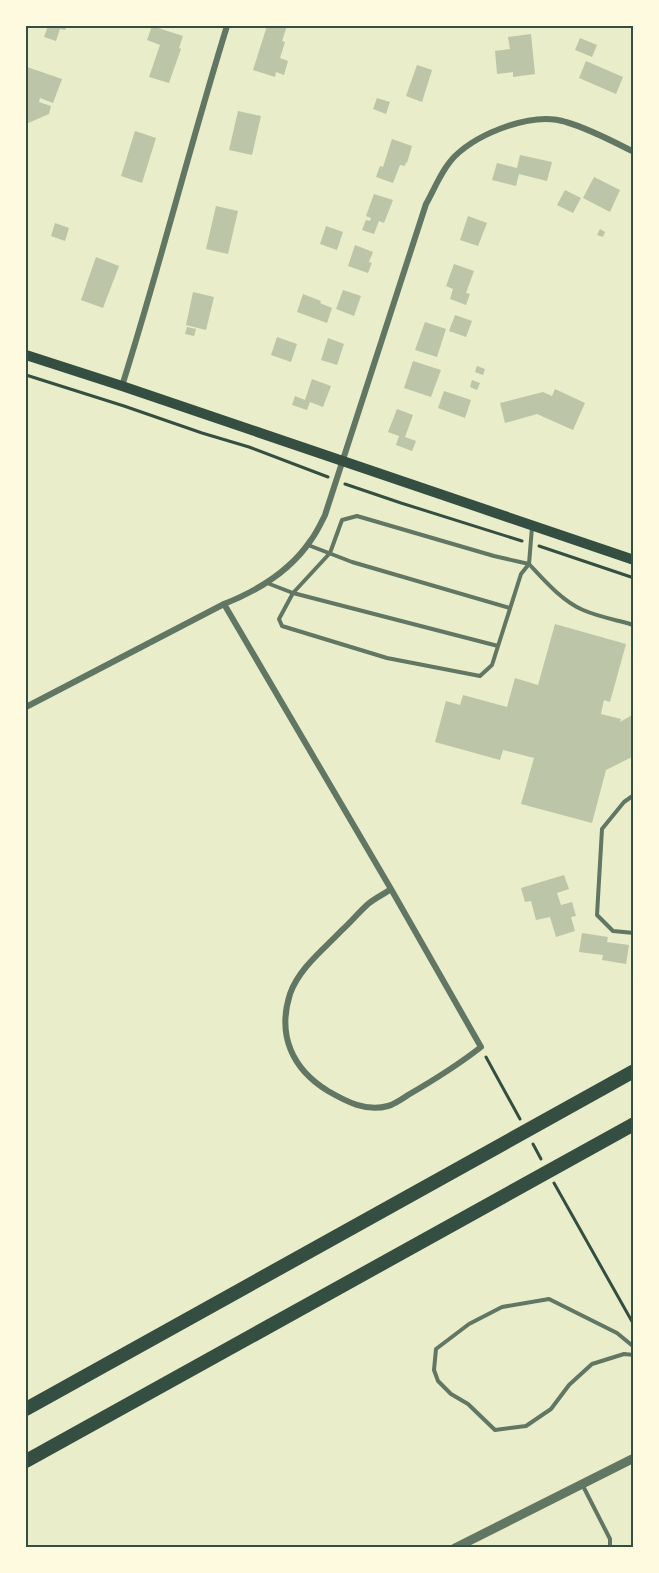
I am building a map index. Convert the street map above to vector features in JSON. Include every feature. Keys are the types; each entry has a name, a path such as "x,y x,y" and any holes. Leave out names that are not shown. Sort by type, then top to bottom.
{"highway":[{"path":"26,1409 633,1071"},
{"path":"26,1461 633,1124"}],"main road":[{"path":"26,355 633,560"}],"street":[{"path":"122,386 226,26"},
{"path":"26,707 267,583 307,545 325,515 426,204 441,176 454,158 469,144 488,134 526,122 546,119 564,121 633,152"},
{"path":"224,604 391,889 481,1047 462,1062 390,1106 373,1108 357,1106 325,1089 307,1076 288,1047 286,1011 297,980 308,964 368,904 391,889"},
{"path":"455,1548 633,1458"}],"lane":[{"path":"532,525 529,564 521,574 492,665 480,676 387,658 291,630 282,626 279,619 293,593 330,554 342,520 357,516 529,564 545,581 583,610 633,625"},
{"path":"307,545 352,562 510,608"},
{"path":"267,583 293,593 498,646"},
{"path":"633,795 624,802 602,830 597,915 613,931 633,933"},
{"path":"633,1347 617,1333 549,1299 502,1307 469,1324 436,1349 435,1370 438,1381 451,1394 468,1404 495,1430 526,1426 551,1409 569,1385 592,1364 624,1354 633,1355"},
{"path":"582,1484 610,1539 610,1548"}],"path":[{"path":"492,1069 520,1119"},
{"path":"531,1140 542,1160"},
{"path":"553,1180 633,1325"}],"building":[{"path":"48,26 67,26 65,30 60,29 56,41 44,37"},
{"path":"152,26 183,36 169,83 149,77 160,45 147,40"},
{"path":"267,26 287,26 280,58 288,61 284,75 276,72 275,77 253,70"},
{"path":"531,34 535,74 513,77 513,72 497,74 495,51 510,49 508,37"},
{"path":"580,38 597,45 592,57 575,50"},
{"path":"586,61 623,77 616,94 579,78"},
{"path":"417,65 432,70 422,102 406,96"},
{"path":"27,67 62,79 53,103 40,98 39,102 51,106 49,114 26,124 26,72"},
{"path":"377,98 390,102 386,114 373,109"},
{"path":"238,111 261,116 252,155 229,150"},
{"path":"135,131 156,138 142,183 121,176"},
{"path":"392,139 412,146 407,163 405,166 400,165 393,183 376,177 380,166 383,167"},
{"path":"520,155 552,162 547,181 519,174 516,186 492,180 497,163 517,168"},
{"path":"594,177 620,190 610,212 583,198"},
{"path":"565,190 581,198 573,213 557,205"},
{"path":"374,194 393,200 384,223 379,221 374,234 362,230 366,220 370,221 371,218 366,216"},
{"path":"216,206 238,211 228,254 206,249"},
{"path":"468,216 487,223 478,246 460,240"},
{"path":"55,223 69,228 65,241 51,236"},
{"path":"326,226 343,232 337,250 320,244"},
{"path":"600,229 605,232 603,237 597,235"},
{"path":"355,245 373,252 368,273 348,266"},
{"path":"96,257 119,266 103,308 81,300"},
{"path":"454,264 474,271 466,293 470,294 466,305 450,299 453,289 446,286"},
{"path":"343,290 361,296 354,316 336,309"},
{"path":"193,292 214,297 206,330 186,325"},
{"path":"303,294 332,308 327,323 297,312"},
{"path":"455,315 472,321 466,337 449,331"},
{"path":"425,322 446,329 437,357 415,350"},
{"path":"187,327 196,329 194,336 185,334"},
{"path":"277,337 297,344 291,362 271,355"},
{"path":"328,338 344,344 337,365 321,360"},
{"path":"413,361 441,370 431,397 404,388"},
{"path":"477,366 485,369 483,375 475,372"},
{"path":"312,379 331,386 323,407 310,402 307,410 292,405 295,396 305,400"},
{"path":"472,380 480,383 477,390 470,387"},
{"path":"555,389 585,403 573,430 537,414 505,423 500,403 543,392 552,396"},
{"path":"444,391 471,400 465,418 438,408"},
{"path":"397,409 413,415 405,437 416,441 412,451 396,445 399,436 388,432"},
{"path":"555,624 626,644 610,702 604,700 601,714 621,719 620,722 634,714 634,756 606,770 592,823 521,804 534,758 503,750 500,760 435,742 446,701 460,705 463,695 507,707 515,678 538,685"},
{"path":"564,875 569,889 557,893 561,905 572,902 576,916 571,917 575,931 556,937 550,917 536,920 531,901 525,902 521,888"},
{"path":"582,933 608,937 607,942 629,945 626,964 602,960 603,955 579,952"}]}
